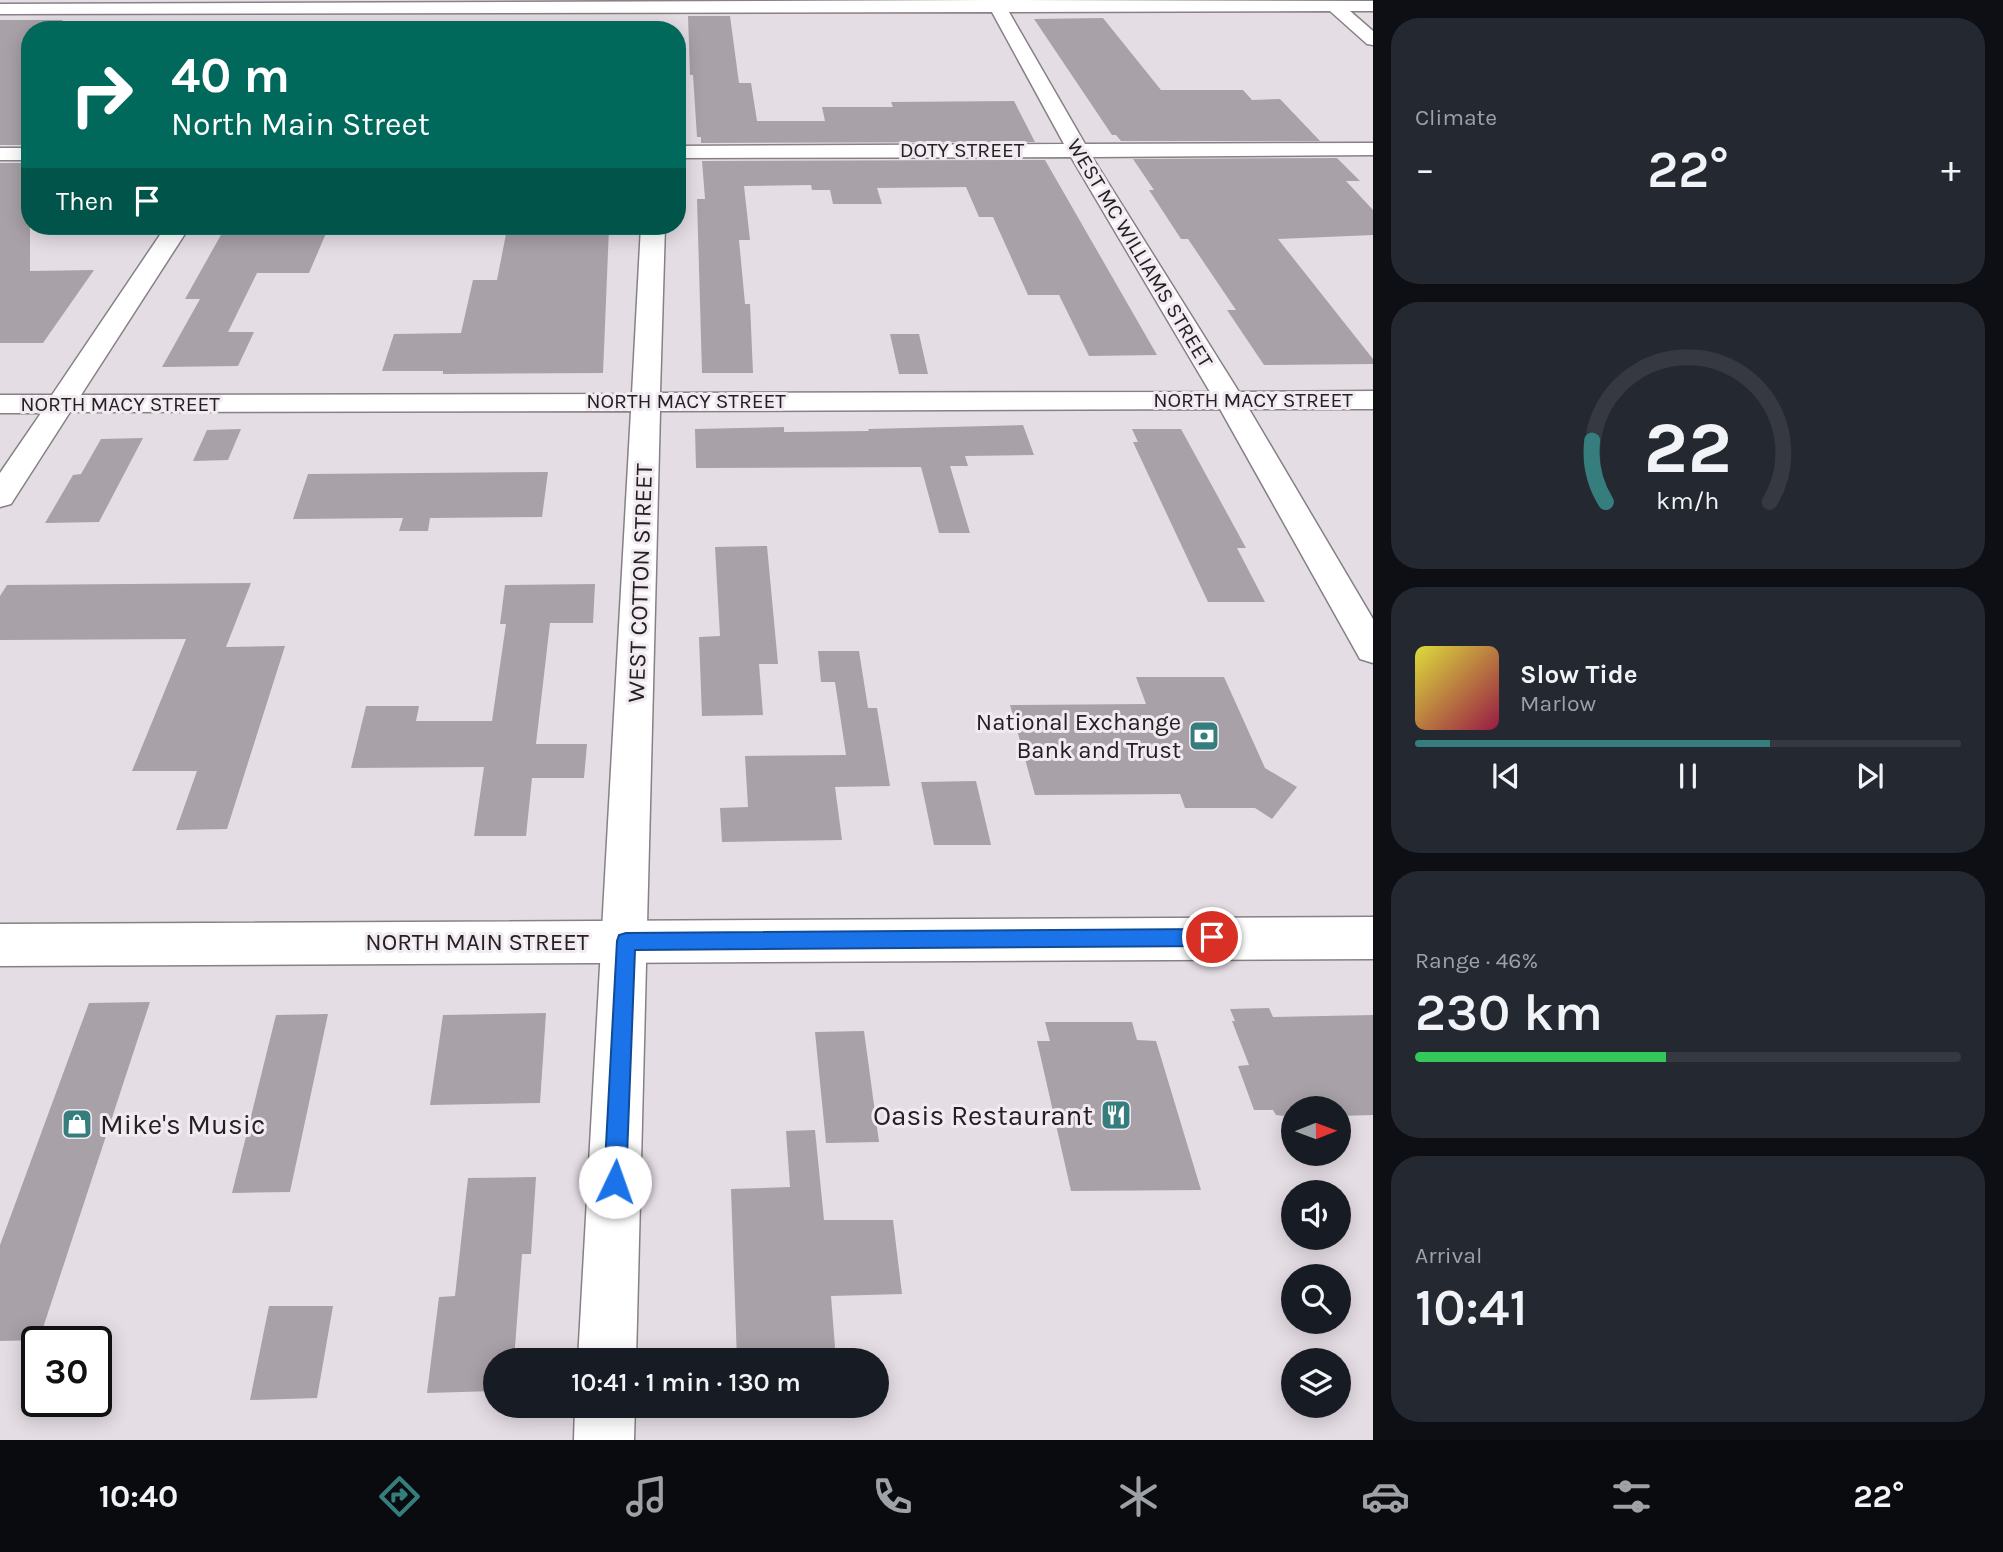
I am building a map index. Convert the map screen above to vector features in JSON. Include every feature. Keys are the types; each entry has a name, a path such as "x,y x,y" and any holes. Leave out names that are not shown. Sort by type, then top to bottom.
{"street":[{"path":"658,3 658,21"},
{"path":"0,9 658,3 1331,3 1373,6"},
{"name":"WEST MC WILLIAMS STREET","path":"995,3 1077,149 1230,401 1373,650"},
{"path":"1331,3 1373,40"},
{"path":"312,21 323,4"},
{"path":"1365,149 1373,165"},
{"name":"DOTY STREET","path":"686,152 1365,149"},
{"path":"0,154 21,154"},
{"path":"0,497 172,235"},
{"name":"WEST COTTON STREET","path":"608,1348 653,235"},
{"name":"NORTH MACY STREET","path":"0,404 1373,400"},
{"name":"NORTH MAIN STREET","path":"0,945 1373,938"},
{"path":"604,1440 605,1418"}],"building":[{"path":"688,16 730,16 739,83 751,83 757,121 825,121 822,107 893,107 891,102 1014,101 1035,142 701,143 701,137 697,137 693,75 690,75"},
{"path":"1103,18 1161,90 1243,90 1252,100 1280,99 1320,141 1121,141 1116,135 1112,135 1034,19"},
{"path":"0,20 63,20 21,21 21,145 0,145"},
{"path":"1337,158 1360,181 1346,181 1373,210 1373,235 1278,239 1373,359 1373,364 1264,365 1227,310 1236,310 1188,239 1181,239 1149,190 1154,190 1133,159"},
{"path":"1045,160 1157,355 1089,356 1059,295 1028,295 993,217 979,217 966,187 877,188 882,204 833,204 830,190 812,190 811,185 744,186 750,240 739,240 745,304 750,304 753,373 702,373 697,199 705,199 702,161"},
{"path":"0,163 21,163 21,235 30,235 30,271 94,270 43,343 0,343"},
{"path":"221,235 325,235 309,273 257,273 228,332 254,332 238,366 162,367 200,299 185,299"},
{"path":"506,235 609,235 603,373 443,374 443,371 382,371 394,334 461,333 473,280 497,280"},
{"path":"890,334 919,334 928,374 899,374"},
{"path":"1023,425 1034,455 965,456 968,466 950,466 970,533 939,533 921,467 696,468 695,429 784,427 784,432 869,431 868,429"},
{"path":"241,429 228,460 193,461 207,430"},
{"path":"1132,429 1181,429 1246,548 1237,548 1265,602 1208,602 1133,442 1138,442"},
{"path":"143,438 99,522 45,523 73,475 81,474 101,439"},
{"path":"548,472 542,517 430,518 428,531 399,531 403,518 293,519 308,474"},
{"path":"767,546 778,664 759,664 763,715 702,716 699,637 720,636 715,547"},
{"path":"251,583 226,647 285,646 227,829 176,830 197,771 132,771 186,639 0,640 0,596 7,585"},
{"path":"595,584 593,623 550,623 536,744 587,744 584,778 532,778 526,836 474,836 484,767 351,768 366,706 419,706 416,721 492,721 506,624 500,624 505,585"},
{"path":"818,651 859,651 868,708 877,708 890,786 835,787 842,840 722,842 720,808 748,807 745,756 846,755 835,682 821,682"},
{"path":"1136,677 1224,677 1265,768 1297,787 1272,819 1255,808 1185,808 1180,794 1035,795 1010,705 1146,704"},
{"path":"976,781 991,845 934,845 921,782"},
{"name":"Mike's Music","path":"150,1002 44,1326 21,1326 21,1340 0,1341 0,1245 89,1003"},
{"path":"1269,1008 1273,1017 1373,1015 1373,1115 1351,1116 1351,1096 1281,1096 1281,1116 1276,1115 1273,1110 1254,1110 1238,1066 1249,1065 1230,1009"},
{"path":"546,1013 540,1103 430,1105 443,1015"},
{"path":"328,1014 290,1192 232,1193 276,1015"},
{"name":"Oasis Restaurant","path":"1045,1022 1132,1022 1137,1040 1156,1041 1201,1190 1071,1191 1037,1041 1050,1041"},
{"path":"864,1031 879,1142 826,1143 815,1032"},
{"path":"815,1130 824,1220 893,1220 902,1294 831,1296 835,1348 737,1348 731,1189 790,1187 786,1131"},
{"path":"536,1177 531,1254 522,1254 515,1348 483,1348 483,1391 427,1393 439,1297 455,1296 468,1178"},
{"path":"269,1306 333,1306 317,1398 250,1400"}],"place":[{"name":"National Exchange Bank and Trust","path":"1204,736"},
{"name":"Oasis Restaurant","path":"1116,1115"},
{"name":"Mike's Music","path":"77,1124"}],"route":[{"path":"615,1182 626,941 1212,937"}]}
